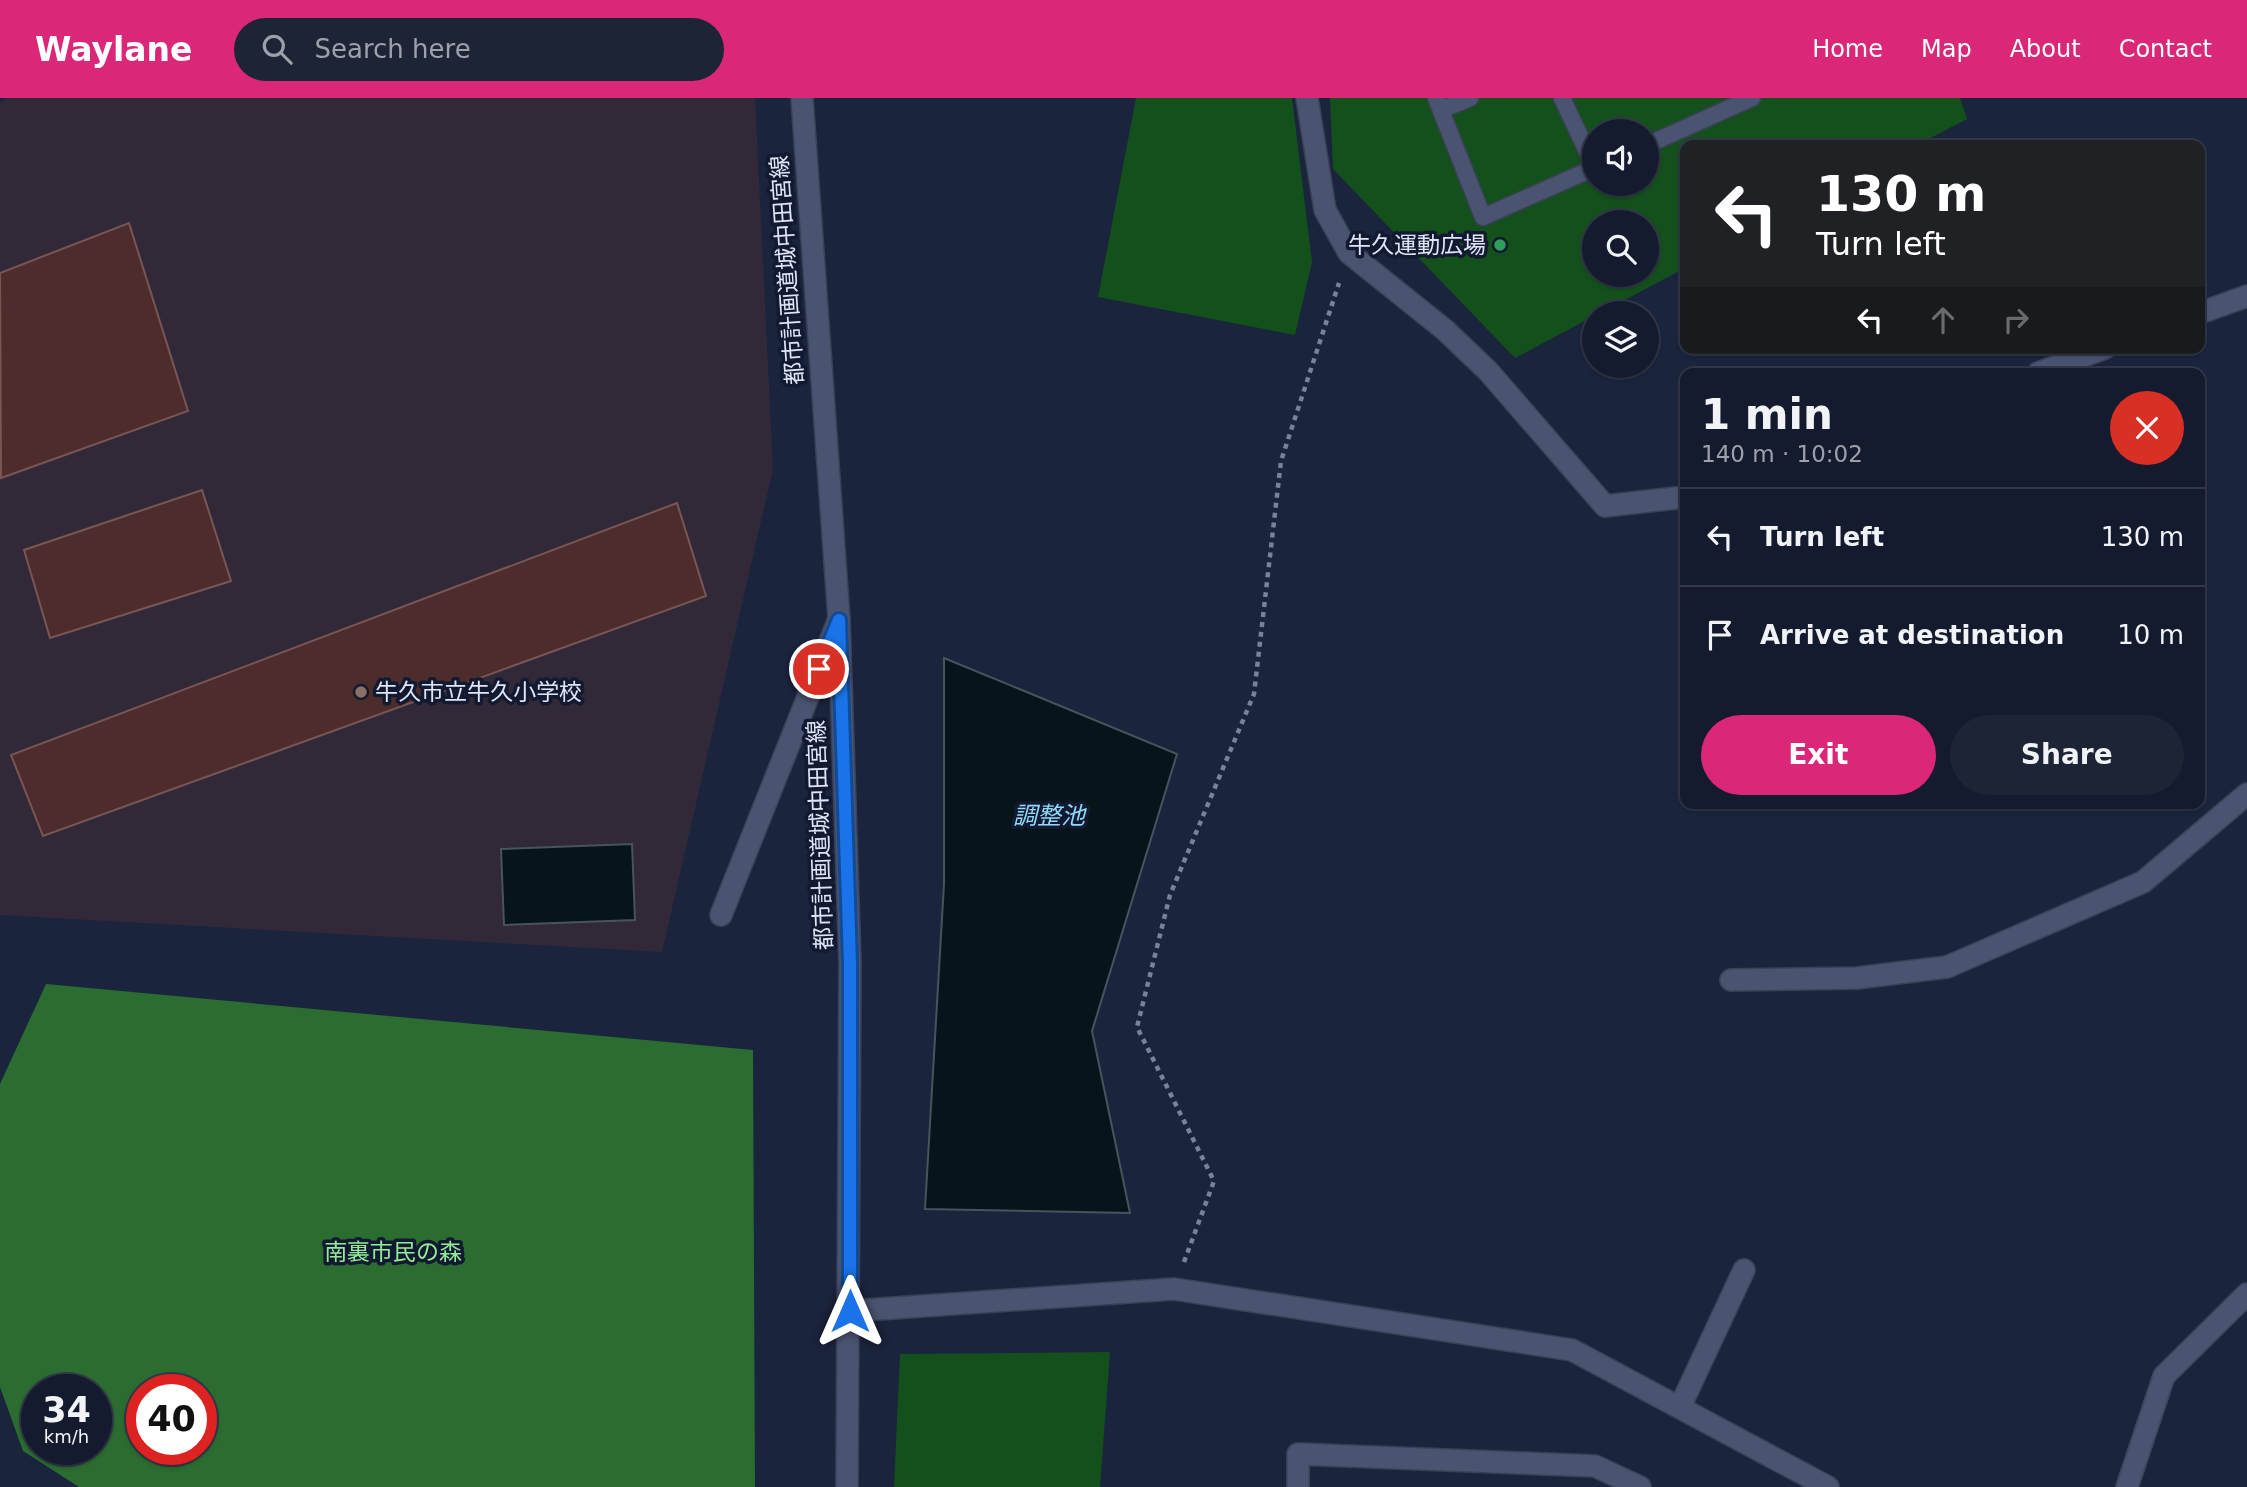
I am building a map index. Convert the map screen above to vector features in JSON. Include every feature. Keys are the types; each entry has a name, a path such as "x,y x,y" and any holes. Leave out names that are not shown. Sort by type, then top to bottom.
{"street":[{"name":"都市計画道城中田宮線","path":"802,98 839,620 850,963 847,1487"},
{"path":"1307,98 1325,210 1349,253 1445,330 1488,371 1605,506 1680,497"},
{"path":"2205,311 2247,296"},
{"path":"2051,368 2089,354"},
{"path":"721,915 839,620"},
{"path":"1731,980 1857,978 1947,967 2143,882 2247,794"},
{"path":"1681,1407 1744,1270"},
{"path":"850,1311 1174,1289 1572,1350 1828,1487"},
{"path":"2127,1487 2164,1376 2247,1294"},
{"path":"1298,1487 1298,1454 1595,1466 1640,1487"}],"lane":[{"path":"1470,98 1438,104 1483,217 1582,172"},
{"path":"1562,98 1582,141"},
{"path":"1659,140 1752,98"}],"path":[{"path":"1174,1289 1214,1181 1137,1027 1170,895 1254,694 1281,461 1349,253"}],"shaded area":[{"name":"牛久市立牛久小学校","path":"8,98 755,98 773,469 662,952 0,915 0,103"}],"green space":[{"name":"牛久運動広場","path":"1136,98 1292,98 1312,262 1295,335 1098,297"},
{"name":"牛久運動広場","path":"1330,98 1960,98 1967,119 1927,140 1680,140 1680,271 1659,282 1659,210 1582,210 1582,287 1649,287 1623,301 1582,301 1582,322 1515,358 1333,169"},
{"name":"南裏市民の森","path":"46,984 753,1050 755,1487 79,1487 45,1465 112,1465 112,1374 21,1374 21,1445 0,1387 0,1084"},
{"path":"1110,1352 1100,1487 894,1487 900,1354"}],"water":[{"name":"調整池","path":"944,658 1177,754 1092,1031 1130,1213 925,1209 944,884"},
{"path":"632,844 635,920 504,925 501,849"}],"building":[{"path":"129,223 188,411 1,478 0,273"},
{"path":"202,490 231,581 50,638 24,550"},
{"path":"677,503 706,596 43,836 11,755"}],"place":[{"name":"牛久運動広場","path":"1500,245"},
{"name":"牛久市立牛久小学校","path":"361,692"}],"route":[{"path":"819,669 839,620 850,963 850,1311"}]}
